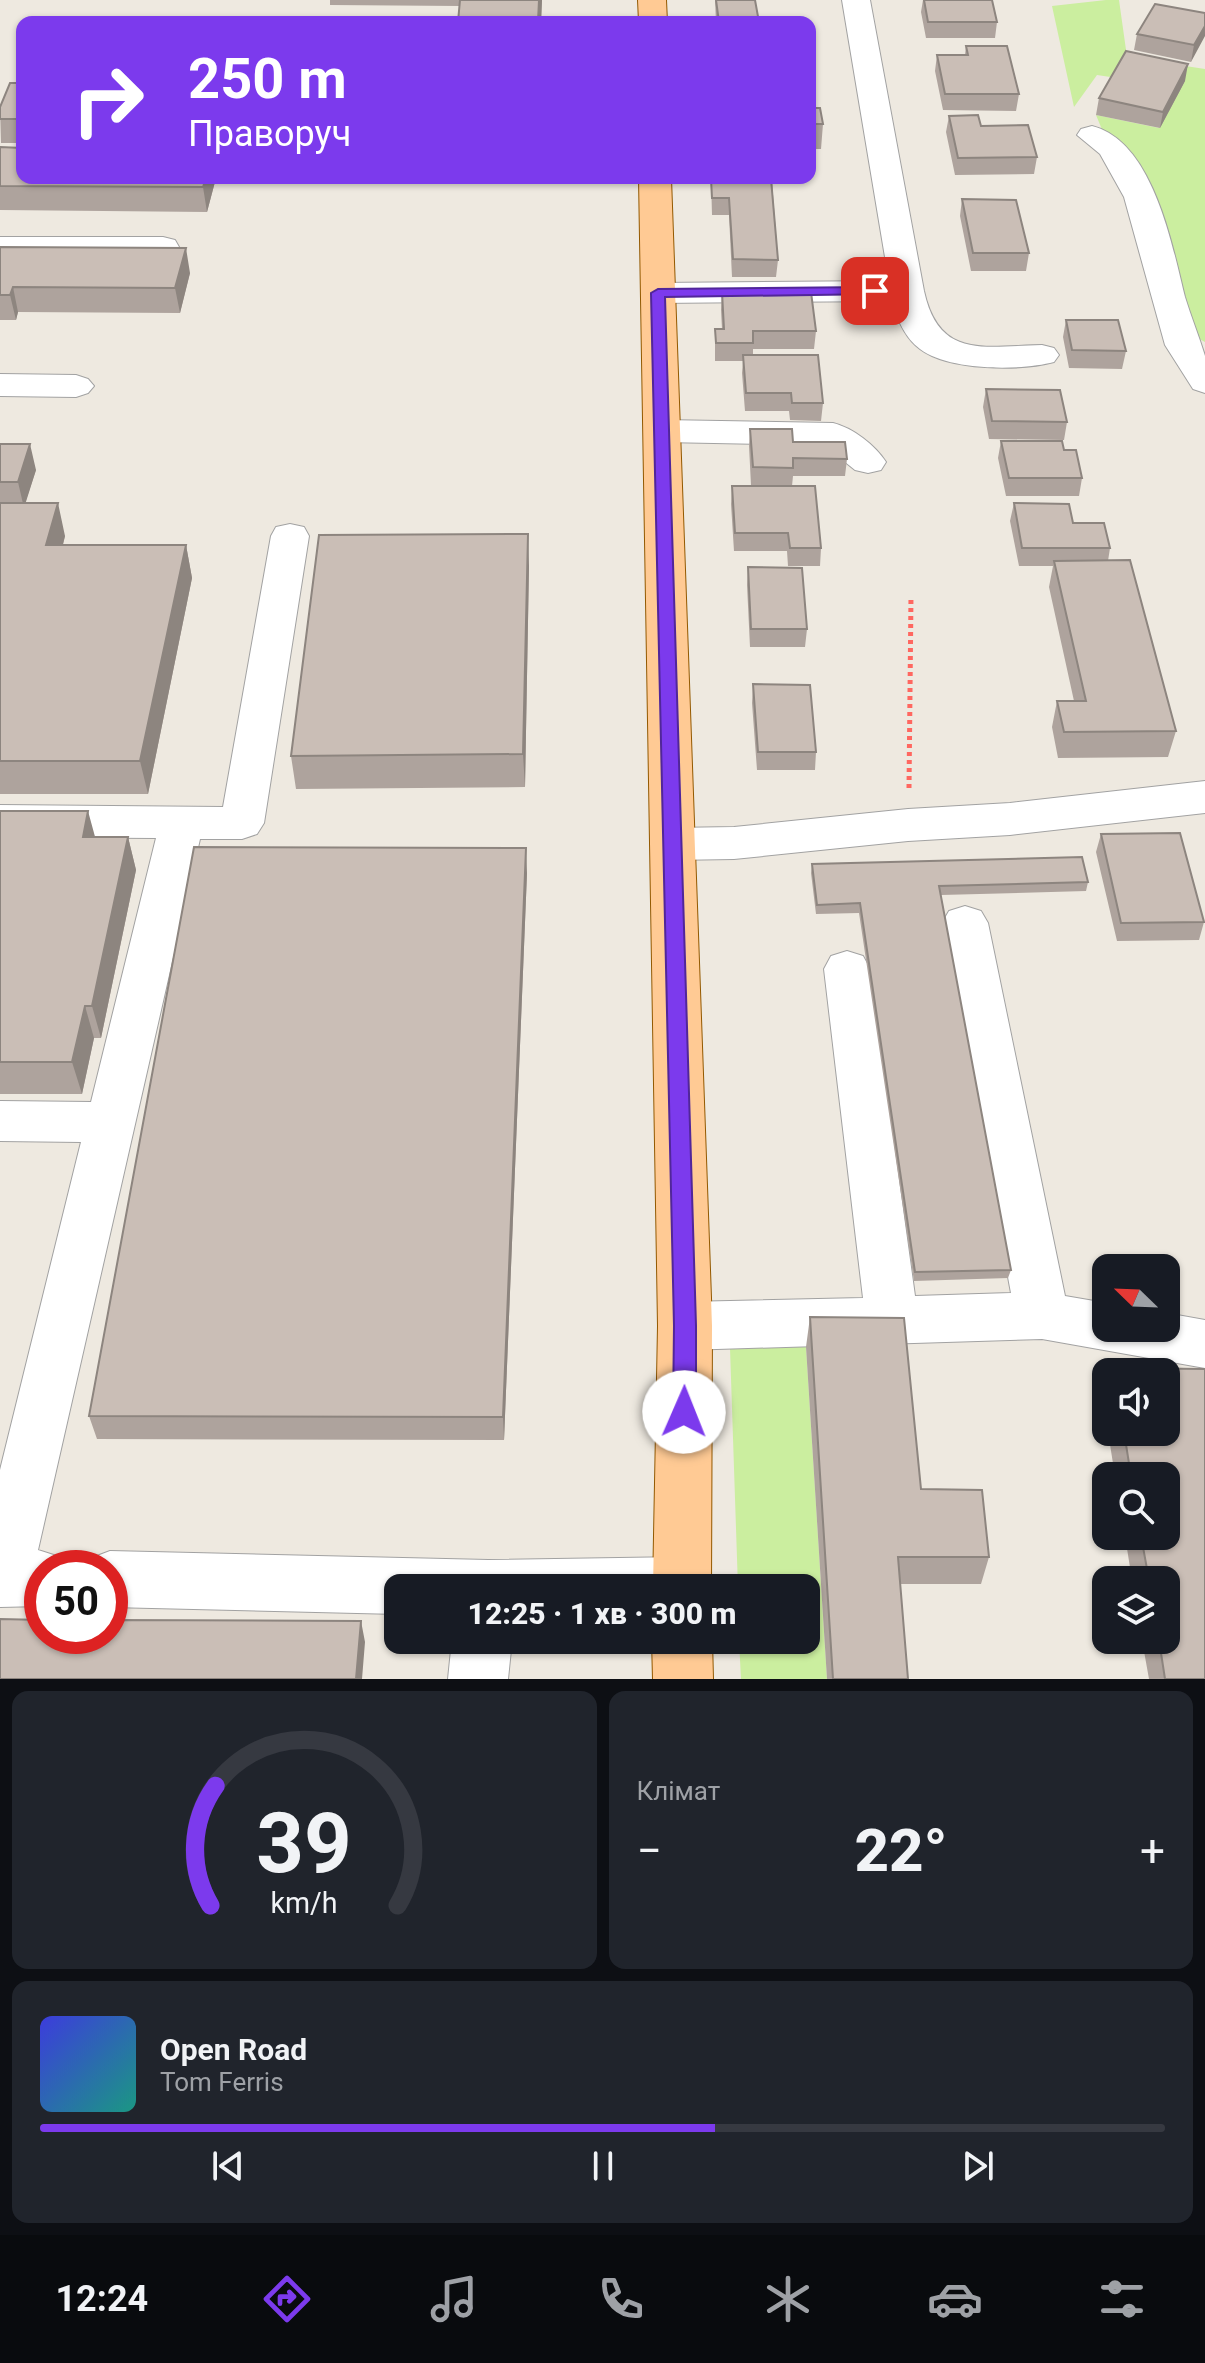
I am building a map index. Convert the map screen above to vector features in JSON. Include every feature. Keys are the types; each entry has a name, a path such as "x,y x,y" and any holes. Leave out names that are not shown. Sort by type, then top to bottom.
{"main road":[{"path":"655,184 685,1326 682,1574"},
{"path":"683,1654 683,1679"}],"street":[{"path":"856,0 913,316 923,333 937,345 981,354 1042,355"},
{"path":"1092,135 1106,140 1121,160 1148,216 1183,347 1205,382"},
{"path":"0,247 163,247"},
{"path":"658,293 907,291"},
{"path":"0,385 76,386"},
{"path":"663,431 833,434 868,462"},
{"path":"0,821 242,823 290,536"},
{"path":"672,844 734,843 908,825 1010,819 1205,797"},
{"path":"15,1579 111,1122 182,822"},
{"path":"965,923 1042,1316"},
{"path":"847,969 892,1319"},
{"path":"0,1121 111,1122"},
{"path":"685,1326 1042,1316 1092,1325"},
{"path":"1180,1340 1205,1344"},
{"path":"128,1579 384,1586"},
{"path":"478,1679 481,1654"}],"path":[{"path":"908,825 911,596"}],"green space":[{"path":"1119,0 1127,57 1205,69 1205,342 1186,332 1096,115 1159,128 1117,78 1097,75 1074,107 1052,6"},
{"path":"806,1347 827,1679 741,1679 740,1654 820,1654 820,1574 738,1574 730,1348"}],"building":[{"path":"460,0 539,0 538,16 459,16"},
{"path":"716,0 755,0 758,16 718,16"},
{"path":"924,0 992,0 997,22 928,22"},
{"path":"1155,4 1205,13 1205,26 1194,45 1137,34"},
{"path":"966,46 1007,46 1019,94 945,94 937,55 968,55"},
{"path":"1126,51 1188,64 1163,112 1099,98"},
{"path":"10,83 16,83 16,119 0,119 0,107"},
{"path":"816,108 820,108 823,124 816,124"},
{"path":"978,115 981,126 1028,125 1037,157 958,158 949,116"},
{"path":"0,147 16,148 16,184 204,184 203,187 0,186"},
{"path":"711,184 771,184 778,260 733,259 729,198 712,198"},
{"path":"962,199 1016,200 1029,253 973,253"},
{"path":"0,247 186,248 175,288 13,287 10,295 0,295"},
{"path":"722,292 811,292 816,331 753,331 753,343 716,343 715,329 724,329"},
{"path":"1066,320 1118,320 1126,351 1072,350"},
{"path":"743,355 818,355 823,403 792,403 791,393 746,393"},
{"path":"986,389 1060,390 1067,422 992,421"},
{"path":"750,429 792,429 793,442 845,442 847,459 793,458 793,468 753,467"},
{"path":"1001,441 1062,441 1064,450 1076,450 1082,478 1009,478"},
{"path":"0,444 30,444 18,482 0,482"},
{"path":"732,486 815,486 821,548 790,548 788,533 735,533"},
{"path":"0,503 58,503 46,545 186,545 140,761 0,761"},
{"path":"1014,503 1069,504 1073,523 1104,523 1110,548 1022,548"},
{"path":"528,534 523,754 291,756 319,535"},
{"path":"1130,560 1176,731 1064,732 1057,701 1086,701 1054,561"},
{"path":"748,567 802,568 807,629 751,629"},
{"path":"753,684 810,685 816,752 758,752"},
{"path":"0,811 88,811 83,837 128,837 92,1006 85,1006 72,1062 0,1062"},
{"path":"1180,833 1204,922 1121,923 1101,834"},
{"path":"194,847 526,848 503,1417 89,1416"},
{"path":"1082,857 1088,882 939,886 1011,1270 915,1272 860,903 817,905 812,864"},
{"path":"810,1317 904,1318 921,1489 982,1490 989,1557 898,1557 908,1679 833,1679"},
{"path":"1180,1369 1205,1369 1205,1679 1165,1679 1161,1654 1180,1654 1180,1566 1146,1566 1144,1550 1180,1550 1180,1462 1129,1462 1126,1446 1180,1446"},
{"path":"0,1619 24,1620 24,1654 128,1654 128,1620 361,1621 356,1679 0,1679"}],"route":[{"path":"684,1412 685,1326 658,293 875,291"}]}
